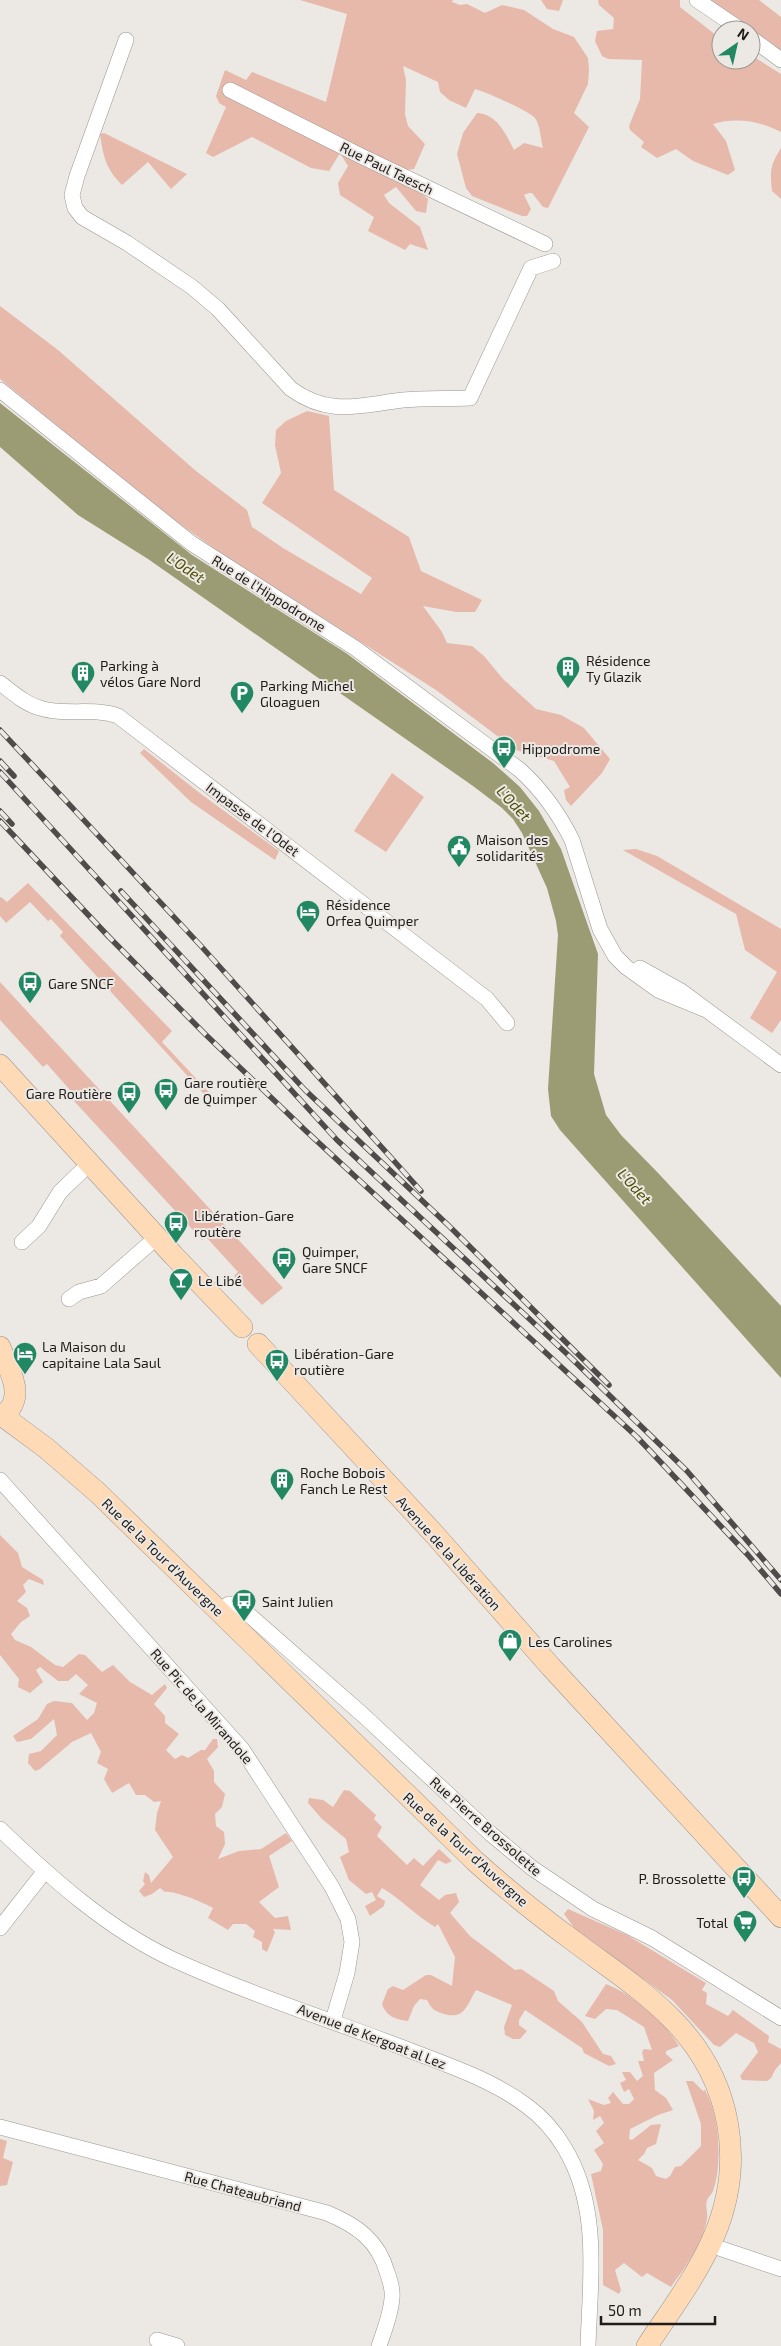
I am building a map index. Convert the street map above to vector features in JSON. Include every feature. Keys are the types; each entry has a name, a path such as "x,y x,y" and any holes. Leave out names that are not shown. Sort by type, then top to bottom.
{"street":[{"path":"697,0 726,20"},
{"path":"126,40 77,176 72,195 75,208 82,217 164,266 205,298 218,309 291,389 304,398 317,404 332,407 374,405 404,400 470,398 530,268 553,261"},
{"path":"761,45 781,60"},
{"name":"Rue Paul Taesch","path":"230,90 361,156 545,244"},
{"name":"Rue de l'Hippodrome","path":"0,390 191,543 220,564 302,613 381,666 507,759 541,791 560,818 572,840 603,938 620,962 658,990 704,1009 747,1038 781,1065"},
{"name":"Impasse de l'Odet","path":"0,683 14,694 41,709 104,712 118,716 487,999 507,1024"},
{"name":"Avenue de la Libération","path":"0,1065 156,1237 242,1327 250,1320 266,1337 258,1344 428,1528 551,1666 781,1917"},
{"path":"22,1242 39,1226 60,1192 89,1164"},
{"path":"69,1298 74,1294 101,1286 156,1237"},
{"path":"0,1347 14,1386 15,1396 2,1415"},
{"name":"Rue de la Tour d'Auvergne","path":"2,1415 46,1448 83,1480 475,1861 524,1903 664,2011 690,2039 706,2062 719,2090 730,2135 731,2154 728,2187 718,2225 710,2245 696,2270 646,2346"},
{"name":"Rue Pic de la Mirandole","path":"0,1480 242,1748 332,1887 348,1919 352,1942 347,1973 334,2020"},
{"name":"Rue Pierre Brossolette","path":"218,1611 229,1604 240,1607 369,1721 490,1834 546,1879 593,1909 652,1938 781,2018"},
{"name":"Avenue de Kergoat al Lez","path":"0,1829 45,1871 104,1916 156,1950 219,1978 449,2065 507,2093 530,2107 556,2135 576,2172 587,2214 592,2261 588,2346"},
{"path":"0,1928 45,1871"},
{"name":"Rue Chateaubriand","path":"0,2127 327,2213 350,2223 375,2244 385,2265 391,2286 391,2306 378,2346"},
{"path":"710,2245 781,2269"},
{"path":"156,2340 177,2346"}],"shaded area":[{"path":"300,0 453,0 452,2 460,5 467,4 485,13 502,5 524,10 553,29 574,37 588,58 589,69 588,84 574,113 589,127 548,208 543,207 532,193 524,195 531,209 527,216 522,216 472,196 466,188 457,154 463,133 477,113 490,117 500,126 514,150 524,143 543,148 537,121 532,115 497,97 475,89 466,108 449,100 440,92 438,82 403,66 406,80 405,114 408,126 425,144 414,169 406,170 410,184 428,199 426,213 416,211 396,187 384,195 389,203 420,227 428,250 410,244 405,250 368,231 374,217 340,195 338,183 348,166 340,153 329,171 311,168 252,137 213,157 206,153 226,107 219,103 216,96 225,70 246,80 252,72 326,102 347,14"},
{"path":"541,0 563,0 559,11 547,9"},
{"path":"598,0 680,0 680,7 711,31 711,70 761,70 761,61 781,74 781,132 765,125 748,121 730,121 713,124 726,141 735,170 728,175 693,161 676,149 657,158 641,147 644,142 630,130 629,126 640,99 642,60 608,59 602,56 595,41 597,31 613,29 614,18 599,5"},
{"path":"707,0 759,0 781,17 781,52 761,38 761,20 735,20"},
{"path":"104,133 187,174 171,189 148,162 122,185 106,162 100,134"},
{"path":"781,148 781,199 772,191 771,178 773,164"},
{"path":"0,306 58,350 196,471 247,510 252,527 283,548 361,594 372,578 262,503 281,473 275,445 276,430 286,421 307,411 329,416 334,490 409,537 421,571 482,600 475,612 456,612 423,606 442,632 447,643 472,646 484,656 503,679 536,709 561,715 584,728 610,759 602,773 571,806 566,800 564,790 570,787 554,761 516,750 436,690 215,549 163,512 0,379"},
{"path":"144,749 201,794 279,851 275,860 191,802 140,753"},
{"path":"392,773 424,797 386,852 354,831"},
{"path":"636,849 657,856 781,929 781,1020 772,1033 750,1018 777,972 745,950 736,914 623,850"},
{"path":"28,883 172,1031 162,1042 218,1102 214,1105 60,936 63,932 51,919 48,921 30,902 6,923 0,916 0,898 7,902"},
{"path":"0,982 283,1288 262,1305 234,1276 238,1272 206,1237 202,1240 74,1101 77,1098 47,1064 43,1067 0,1020"},
{"path":"0,1535 18,1553 22,1567 43,1580 44,1585 29,1579 23,1585 26,1592 17,1601 27,1608 30,1616 21,1622 11,1634 15,1640 31,1647 55,1665 63,1667 79,1654 85,1655 102,1672 113,1665 130,1682 152,1695 165,1684 167,1688 154,1704 165,1716 165,1723 179,1734 166,1750 175,1759 182,1755 188,1758 201,1750 205,1750 213,1739 217,1739 218,1747 207,1759 214,1771 214,1782 225,1794 222,1807 215,1814 216,1826 224,1832 225,1844 218,1859 239,1851 261,1849 286,1833 292,1841 269,1856 279,1887 259,1902 275,1918 288,1916 291,1930 273,1929 275,1932 267,1952 262,1949 262,1942 253,1937 255,1931 246,1924 233,1924 228,1930 208,1918 213,1908 209,1906 182,1895 165,1892 160,1888 144,1897 139,1891 145,1884 143,1881 145,1872 149,1875 151,1883 173,1857 155,1830 161,1801 154,1802 145,1795 136,1795 129,1783 112,1793 104,1779 108,1769 97,1763 101,1752 91,1733 72,1742 40,1769 35,1771 28,1763 29,1754 41,1751 57,1735 54,1719 31,1739 17,1742 13,1736 38,1719 47,1704 54,1701 72,1703 87,1720 94,1713 97,1703 79,1694 88,1685 76,1674 68,1681 58,1681 40,1667 36,1670 43,1682 30,1693 18,1687 19,1679 0,1655"},
{"path":"344,1790 350,1791 376,1815 374,1819 382,1827 377,1836 407,1865 414,1858 423,1866 439,1849 452,1861 446,1864 438,1860 420,1885 439,1900 445,1895 456,1893 459,1902 450,1913 470,1936 515,1970 521,1969 554,1991 558,2001 582,2022 603,2054 611,2056 616,2064 609,2066 584,2053 582,2048 525,2010 519,2020 519,2025 527,2031 520,2039 513,2039 505,2035 504,2027 512,2005 476,1990 467,2007 460,2014 449,2015 438,2012 432,2008 427,2000 420,1999 414,2006 408,2021 399,2020 386,2012 382,2004 388,1989 393,1986 403,1990 426,1975 431,1975 452,1986 455,1957 438,1924 435,1927 382,1888 377,1896 385,1901 384,1906 370,1916 365,1906 376,1900 372,1892 366,1894 349,1880 340,1857 349,1852 346,1839 322,1819 308,1803 309,1798 323,1800 333,1807"},
{"path":"568,1909 627,1935 706,1983 702,1990 707,1993 706,2004 728,2016 733,2010 769,2036 768,2042 781,2049 781,2063 771,2078 767,2081 742,2080 740,2076 758,2052 754,2043 736,2033 720,2047 714,2045 672,2000 575,1929 564,1914"},
{"path":"606,1984 627,1995 647,2010 679,2046 666,2051 666,2054 673,2060 654,2073 655,2090 666,2098 673,2110 630,2129 629,2139 632,2140 651,2125 661,2124 656,2144 647,2148 638,2160 652,2168 656,2176 666,2179 675,2167 681,2166 701,2146 701,2124 686,2081 693,2081 703,2091 705,2090 710,2100 714,2112 719,2154 716,2180 706,2205 707,2219 705,2229 688,2263 671,2287 647,2273 642,2277 624,2263 615,2270 621,2290 619,2294 603,2285 603,2230 591,2174 601,2171 603,2164 594,2150 604,2143 596,2131 604,2123 600,2116 593,2120 594,2111 588,2099 604,2105 611,2103 608,2098 613,2092 623,2104 629,2104 634,2099 629,2089 624,2092 620,2083 626,2080 622,2072 630,2072 637,2081 643,2076 638,2061 644,2061 642,2052 644,2049 652,2050 644,2027 617,2010 606,2009 595,2019 585,2016"},
{"path":"0,2139 7,2141 3,2158 13,2162 7,2185 0,2186"}],"water":[{"name":"L'Odet","path":"0,403 192,555 346,653 493,763 520,787 539,811 561,849 598,954 594,1074 606,1115 621,1135 781,1306 781,1378 560,1130 551,1116 548,1089 558,935 547,888 522,833 513,819 473,786 148,559 78,515 0,447"}],"railway":[{"path":"0,730 201,946 421,1191"},
{"path":"0,761 14,776"},
{"path":"0,772 337,1140 566,1353 687,1471 781,1580"},
{"path":"0,811 12,824"},
{"path":"0,821 109,937 205,1034 306,1131 637,1437 748,1555 781,1594"},
{"path":"121,891 305,1090 448,1225 609,1385"}],"place":[{"name":"Résidence Ty Glazik","path":"568,689"},
{"name":"Parking à vélos Gare Nord","path":"83,694"},
{"name":"Parking Michel Gloaguen","path":"242,714"},
{"name":"Hippodrome","path":"504,769"},
{"name":"Maison des solidarités","path":"459,868"},
{"name":"Résidence Orfea Quimper","path":"308,933"},
{"name":"Gare SNCF","path":"30,1004"},
{"name":"Gare routière de Quimper","path":"166,1111"},
{"name":"Gare Routière","path":"129,1114"},
{"name":"Libération-Gare routère","path":"176,1244"},
{"name":"Quimper, Gare SNCF","path":"284,1280"},
{"name":"Le Libé","path":"181,1301"},
{"name":"La Maison du capitaine Lala Saul","path":"25,1375"},
{"name":"Libération-Gare routière","path":"277,1382"},
{"name":"Roche Bobois Fanch Le Rest","path":"282,1501"},
{"name":"Saint Julien","path":"244,1622"},
{"name":"Les Carolines","path":"510,1662"},
{"name":"P. Brossolette","path":"744,1899"},
{"name":"Total","path":"745,1943"}]}
